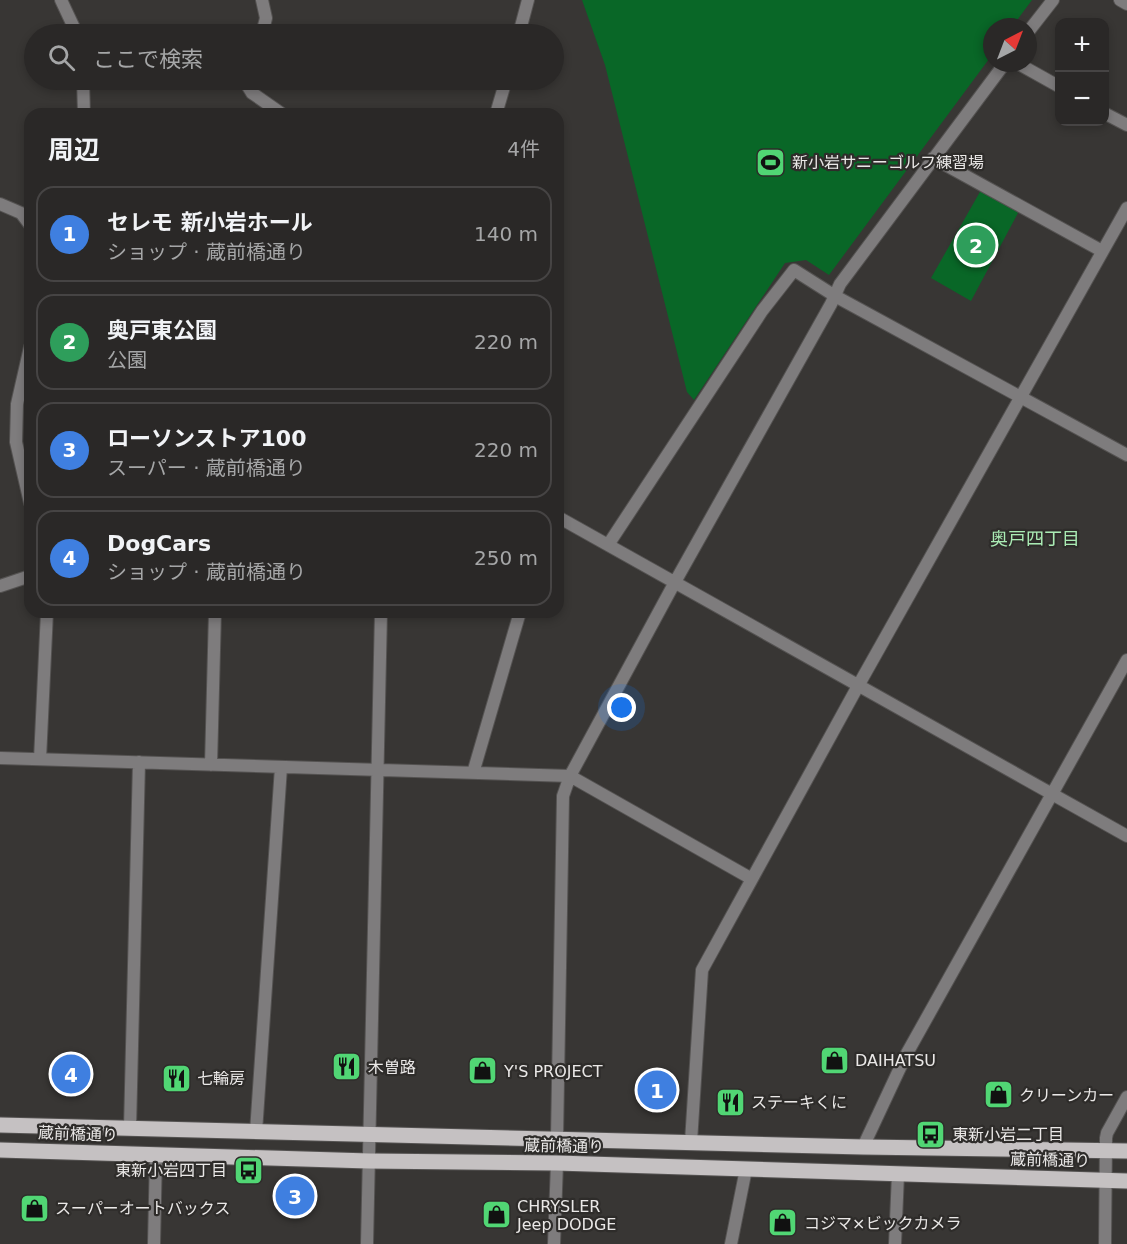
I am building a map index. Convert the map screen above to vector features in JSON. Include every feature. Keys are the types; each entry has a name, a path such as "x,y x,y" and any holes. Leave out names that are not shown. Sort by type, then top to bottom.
{"main road":[{"name":"蔵前橋通り","path":"0,1125 863,1147 1127,1151"},
{"name":"蔵前橋通り","path":"0,1150 369,1161 557,1163 1127,1180"}],"street":[{"path":"62,0 73,24"},
{"path":"262,0 266,18 264,24"},
{"path":"522,24 528,0"},
{"path":"1037,20 1053,0"},
{"path":"1120,0 1127,4"},
{"path":"557,1138 563,795 570,776 840,284 998,72"},
{"path":"1033,72 1055,85"},
{"path":"83,90 84,108"},
{"path":"250,90 273,108"},
{"path":"498,108 503,90"},
{"path":"1109,116 1127,125"},
{"path":"933,158 1102,251"},
{"path":"0,204 21,213 24,217"},
{"path":"691,1142 702,970 858,686 1127,207"},
{"path":"608,545 762,311 794,270 835,296 1127,455"},
{"path":"24,373 17,404 16,442 24,477"},
{"path":"564,520 1127,836"},
{"path":"0,586 24,578"},
{"path":"40,759 47,618"},
{"path":"211,765 215,618"},
{"path":"367,1244 381,618"},
{"path":"473,773 518,618"},
{"path":"863,1147 906,1054 1127,660"},
{"path":"0,758 570,776 752,879"},
{"path":"130,1128 139,762"},
{"path":"256,1132 281,767"},
{"path":"1105,1244 1107,1133 1127,1097"},
{"path":"154,1244 156,1155"},
{"path":"554,1244 557,1163"},
{"path":"731,1244 746,1169"},
{"path":"895,1244 898,1174"}],"green space":[{"name":"新小岩サニーゴルフ練習場","path":"582,0 1032,0 1019,18 983,18 983,67 829,275 806,260 785,263 694,400 687,392 605,65"},
{"path":"981,190 1019,211 971,301 931,278"}],"place":[{"name":"新小岩サニーゴルフ練習場","path":"771,162"},
{"name":"奥戸東公園","path":"976,245"},
{"name":"DAIHATSU","path":"834,1060"},
{"name":"木曽路","path":"347,1067"},
{"name":"Y'S PROJECT","path":"483,1071"},
{"name":"DogCars","path":"71,1074"},
{"name":"七輪房","path":"176,1078"},
{"name":"セレモ 新小岩ホール","path":"657,1090"},
{"name":"クリーンカー","path":"998,1095"},
{"name":"ステーキくに","path":"730,1102"},
{"name":"東新小岩二丁目","path":"931,1134"},
{"name":"東新小岩四丁目","path":"248,1170"},
{"name":"ローソンストア100","path":"295,1196"},
{"name":"スーパーオートバックス","path":"34,1208"},
{"name":"CHRYSLER Jeep DODGE","path":"496,1215"},
{"name":"コジマ×ビックカメラ","path":"783,1223"}],"district":[{"name":"奥戸四丁目","path":"1035,538"}]}
